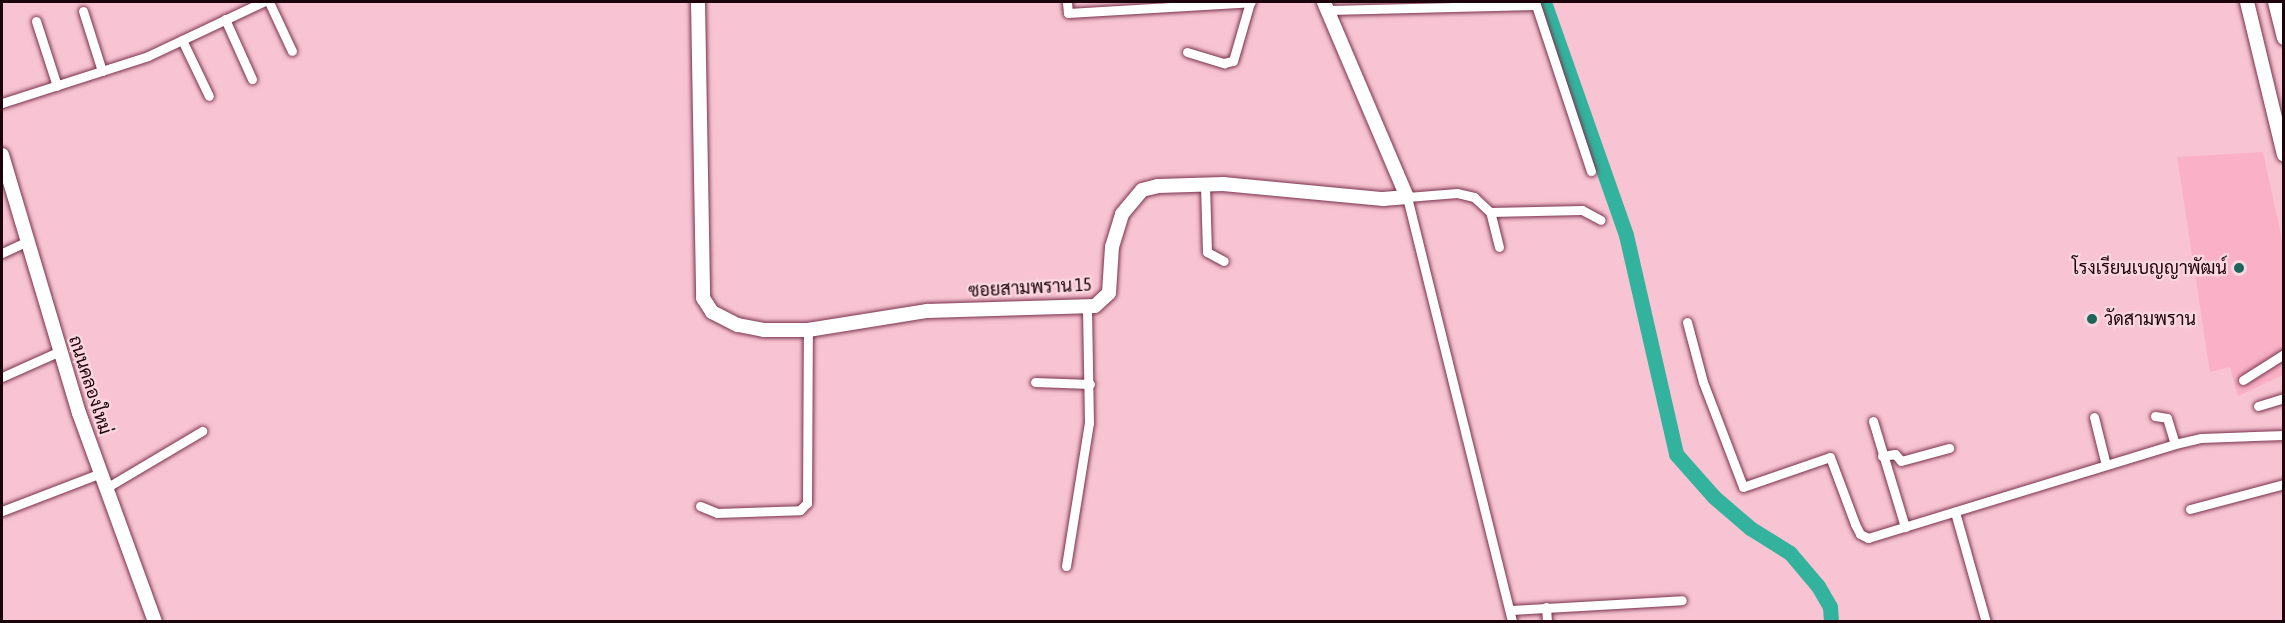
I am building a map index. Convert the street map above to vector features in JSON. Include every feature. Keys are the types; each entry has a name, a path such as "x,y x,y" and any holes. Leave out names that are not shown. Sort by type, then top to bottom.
{"street":[{"path":"2,103 102,71 182,40 263,2"},
{"path":"269,2 292,51"},
{"name":"ซอยสามพราน 15","path":"698,2 704,304 712,312 752,330 808,330 927,311 1087,306 1104,301 1109,293 1116,231 1122,214 1142,190 1158,186 1205,185 1383,199 1407,197"},
{"path":"1067,2 1068,13 1250,2 1233,61 1220,62 1187,52"},
{"path":"2247,2 2283,155"},
{"path":"2275,2 2283,38"},
{"path":"1512,621 1407,197 1326,6 1536,5 1591,171"},
{"path":"83,11 102,71"},
{"path":"225,19 252,79"},
{"path":"36,21 57,86"},
{"path":"182,40 209,96"},
{"name":"ถนนคลองใหม่","path":"2,155 50,354 101,473 155,621"},
{"path":"1205,185 1207,252 1224,261"},
{"path":"1407,197 1467,194 1490,212 1499,247"},
{"path":"1490,212 1582,210 1601,220"},
{"path":"2,253 22,244"},
{"path":"1066,566 1087,441 1090,384 1087,306"},
{"path":"1687,322 1703,382 1743,487 1830,457 1860,534 1875,537 2175,444 2215,436 2283,435"},
{"path":"700,506 717,513 764,512 800,510 807,503 808,330"},
{"path":"2,377 50,354"},
{"path":"2243,380 2283,354"},
{"path":"1035,382 1090,384"},
{"path":"2258,406 2283,398"},
{"path":"2155,416 2167,418 2175,444"},
{"path":"2094,417 2106,465"},
{"path":"1873,421 1905,527"},
{"path":"106,488 202,431"},
{"path":"1882,456 1895,454 1901,461 1949,448"},
{"path":"2,511 101,473"},
{"path":"2190,509 2283,484"},
{"path":"1955,512 1986,621"},
{"path":"1511,610 1682,600"},
{"path":"1546,607 1547,621"}],"shaded area":[{"name":"โรงเรียนเบญญาพัฒน์","path":"2263,152 2283,244 2283,375 2238,396 2230,367 2210,372 2177,157"}],"waterway":[{"path":"1544,2 1626,235 1676,454 1714,497 1750,528 1790,553 1818,586 1830,607 1831,622"}],"place":[{"name":"โรงเรียนเบญญาพัฒน์","path":"2239,268"},
{"name":"วัดสามพราน","path":"2092,319"}]}
